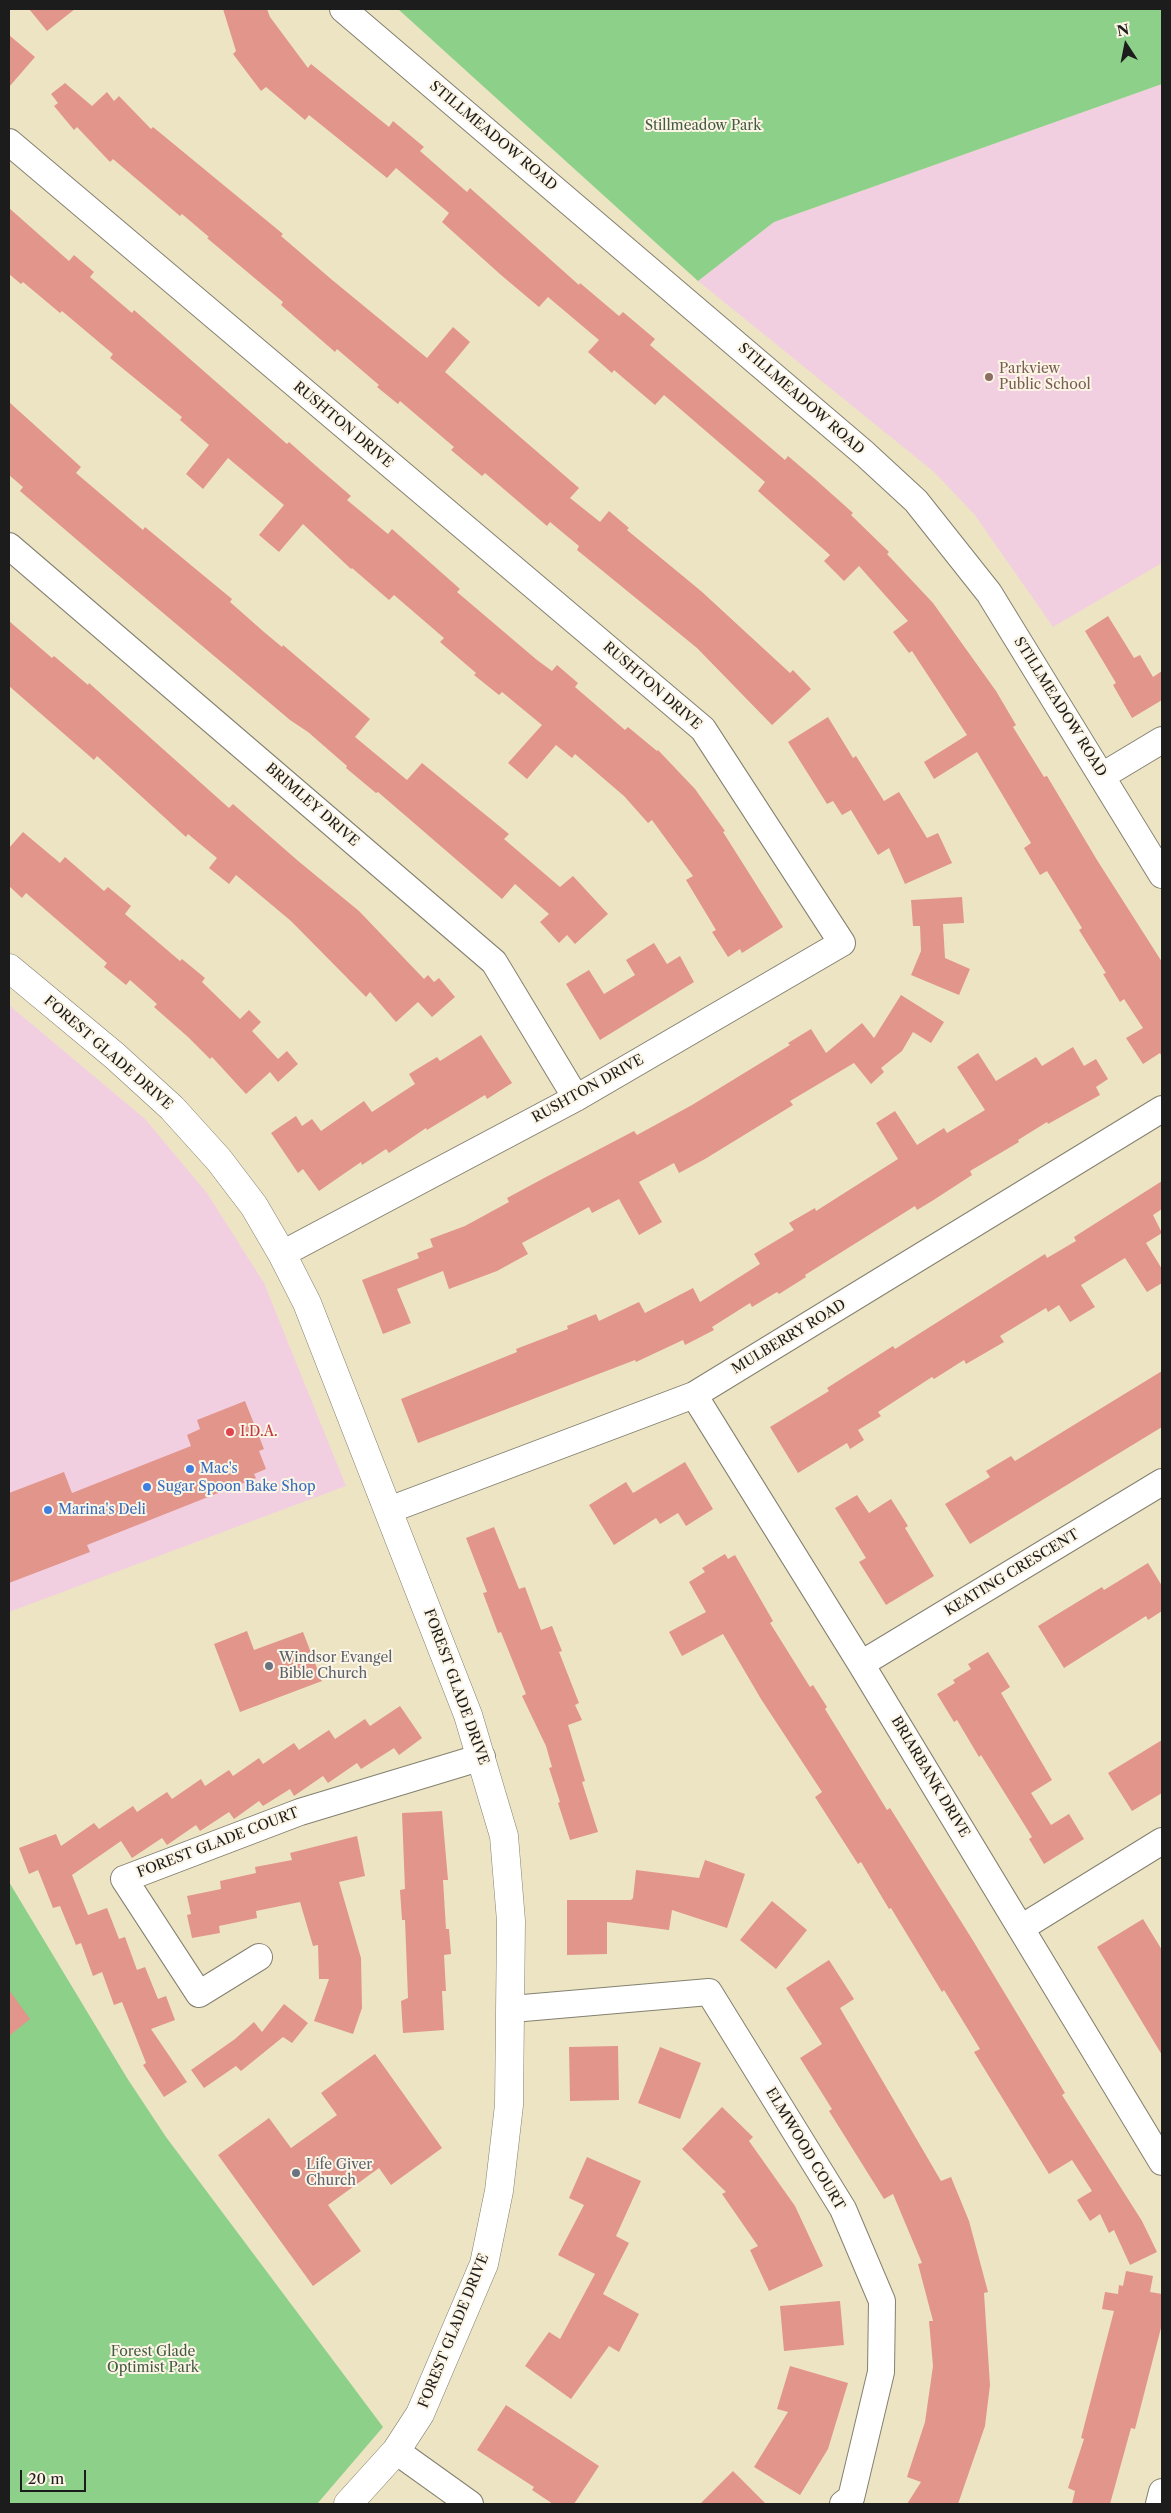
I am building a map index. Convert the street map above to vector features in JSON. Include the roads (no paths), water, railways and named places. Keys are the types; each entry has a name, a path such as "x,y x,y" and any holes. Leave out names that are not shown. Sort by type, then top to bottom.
{"street":[{"name":"STILLMEADOW ROAD","path":"344,9 865,454 916,501 989,593 1162,875"},
{"name":"RUSHTON DRIVE","path":"9,142 703,729 842,943 576,1098 282,1254"},
{"name":"BRIMLEY DRIVE","path":"9,546 494,962 576,1098"},
{"path":"1102,776 1162,740"},
{"name":"FOREST GLADE DRIVE","path":"9,968 115,1056 172,1108 219,1160 254,1206 282,1254 307,1303 468,1715 504,1836 511,1921 512,2009 509,2105 499,2192 484,2264 420,2414 396,2451 348,2504"},
{"name":"MULBERRY ROAD","path":"389,1510 694,1395 1162,1109"},
{"name":"BRIARBANK DRIVE","path":"694,1395 861,1664 1162,2162"},
{"name":"KEATING CRESCENT","path":"861,1664 1162,1482"},
{"name":"FOREST GLADE COURT","path":"259,1956 199,1994 124,1879 300,1812 482,1757"},
{"path":"1021,1928 1162,1841"},
{"name":"ELMWOOD COURT","path":"512,2009 709,1992 842,2209 882,2300 881,2372 851,2498 843,2504"},
{"path":"396,2451 470,2504"},
{"path":"1159,2504 1162,2492"}],"place":[{"name":"Parkview Public School","path":"989,377"},
{"name":"I.D.A.","path":"230,1432"},
{"name":"Mac's","path":"190,1469"},
{"name":"Sugar Spoon Bake Shop","path":"147,1487"},
{"name":"Marina's Deli","path":"48,1510"},
{"name":"Windsor Evangel Bible Church","path":"269,1666"},
{"name":"Life Giver Church","path":"296,2173"}],"park label":[{"name":"Stillmeadow Park","path":"703,126"},
{"name":"Forest Glade Optimist Park","path":"153,2360"}]}
